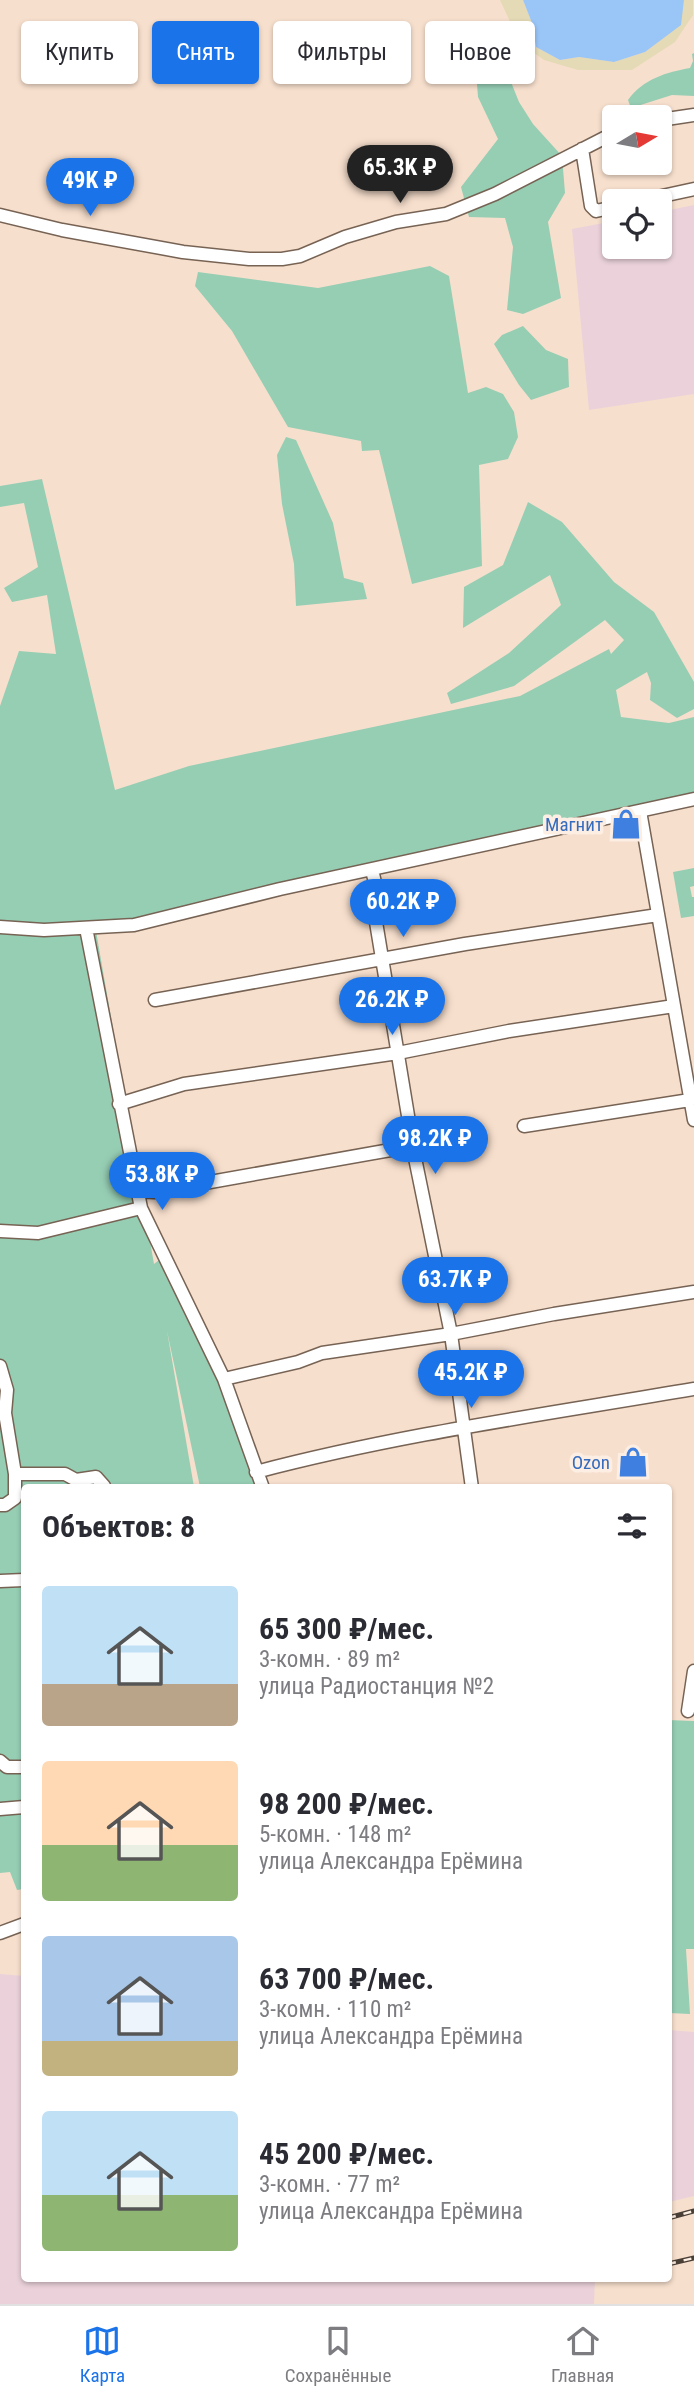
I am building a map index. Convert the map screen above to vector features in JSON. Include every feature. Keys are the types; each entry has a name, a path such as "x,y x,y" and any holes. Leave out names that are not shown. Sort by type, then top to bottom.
{"street":[{"path":"672,118 694,115"},
{"path":"0,215 62,230 183,252 249,259 282,259 300,256 332,241 383,226 446,214 495,194 602,139"},
{"path":"582,149 591,206 596,211 602,210"},
{"path":"672,194 694,189"},
{"path":"0,927 44,930 134,925 280,889 694,799"},
{"path":"640,811 694,1120"},
{"path":"372,870 377,891 375,916 413,1146 451,1334 471,1484"},
{"path":"155,1000 465,944 658,915"},
{"path":"86,928 141,1208 224,1379 260,1484"},
{"path":"120,1104 184,1084 398,1053 509,1031 674,1006"},
{"path":"524,1126 691,1100"},
{"path":"138,1191 154,1192 413,1146"},
{"path":"0,1231 38,1233 141,1208"},
{"path":"224,1379 298,1362 322,1353 451,1334 554,1314 694,1292"},
{"path":"0,1366 7,1390 5,1413 15,1474 15,1498 5,1505 0,1504"},
{"path":"256,1472 330,1452 694,1389"},
{"path":"15,1474 65,1474 76,1480 96,1477 102,1484"},
{"path":"0,1581 21,1580"},
{"path":"688,1711 694,1671"},
{"path":"0,1761 7,1767 21,1767"},
{"path":"0,1809 21,1807"},
{"path":"0,1933 21,1925"}],"shaded area":[{"path":"694,205 694,394 589,410 572,229 602,223 602,259 672,259 672,210"},
{"path":"0,1974 21,1976 21,2282 595,2282 594,2304 0,2304"},
{"path":"672,2030 694,2032 694,2196 672,2201"}],"green space":[{"path":"694,53 694,96 672,95 640,105 630,105 628,100 648,82 664,74 690,68"},
{"path":"477,84 512,84 533,124 562,156 565,193 548,222 561,298 523,314 507,310 513,247 505,218 469,217 461,187 498,139 478,97"},
{"path":"430,266 449,276 468,393 486,387 503,394 514,412 518,437 508,459 479,465 482,566 412,584 379,450 362,451 361,441 288,427 232,331 195,286 198,272 318,288"},
{"path":"523,326 546,350 568,359 569,387 531,400 519,385 494,344 502,335"},
{"path":"286,437 296,440 333,523 344,578 363,583 367,599 296,606 294,564 282,504 277,455"},
{"path":"42,479 115,790 189,766 520,696 609,649 611,654 624,640 605,620 514,686 451,704 447,693 509,653 561,605 550,575 463,628 464,587 503,565 528,502 562,522 614,582 654,612 694,682 694,709 677,718 650,700 651,683 647,672 616,690 621,717 669,723 694,717 694,793 96,931 154,1264 159,1260 235,1389 264,1484 199,1484 167,1331 193,1484 21,1484 21,1889 17,1890 10,1872 0,1873 0,706 19,651 56,654 47,595 12,602 4,588 38,567 24,503 0,507 0,486"},
{"path":"694,868 694,886 690,887 694,897 694,916 681,918 673,872"},
{"path":"672,1720 694,1721 694,1949 686,1949 690,2014 672,2013"}],"sand":[{"path":"500,0 523,0 531,21 510,21"},
{"path":"684,0 693,0 693,15 675,42 632,70 578,70 544,60 535,54 535,41 536,47 560,60 579,57 614,62 645,52 680,25"}],"water":[{"path":"523,0 684,0 681,25 645,52 614,62 579,57 560,60 536,47 535,21 531,21"}],"railway":[{"path":"672,2217 694,2211"},
{"path":"672,2263 694,2258"}],"place":[{"name":"Магнит","path":"626,824"},
{"name":"Ozon","path":"633,1462"}]}
